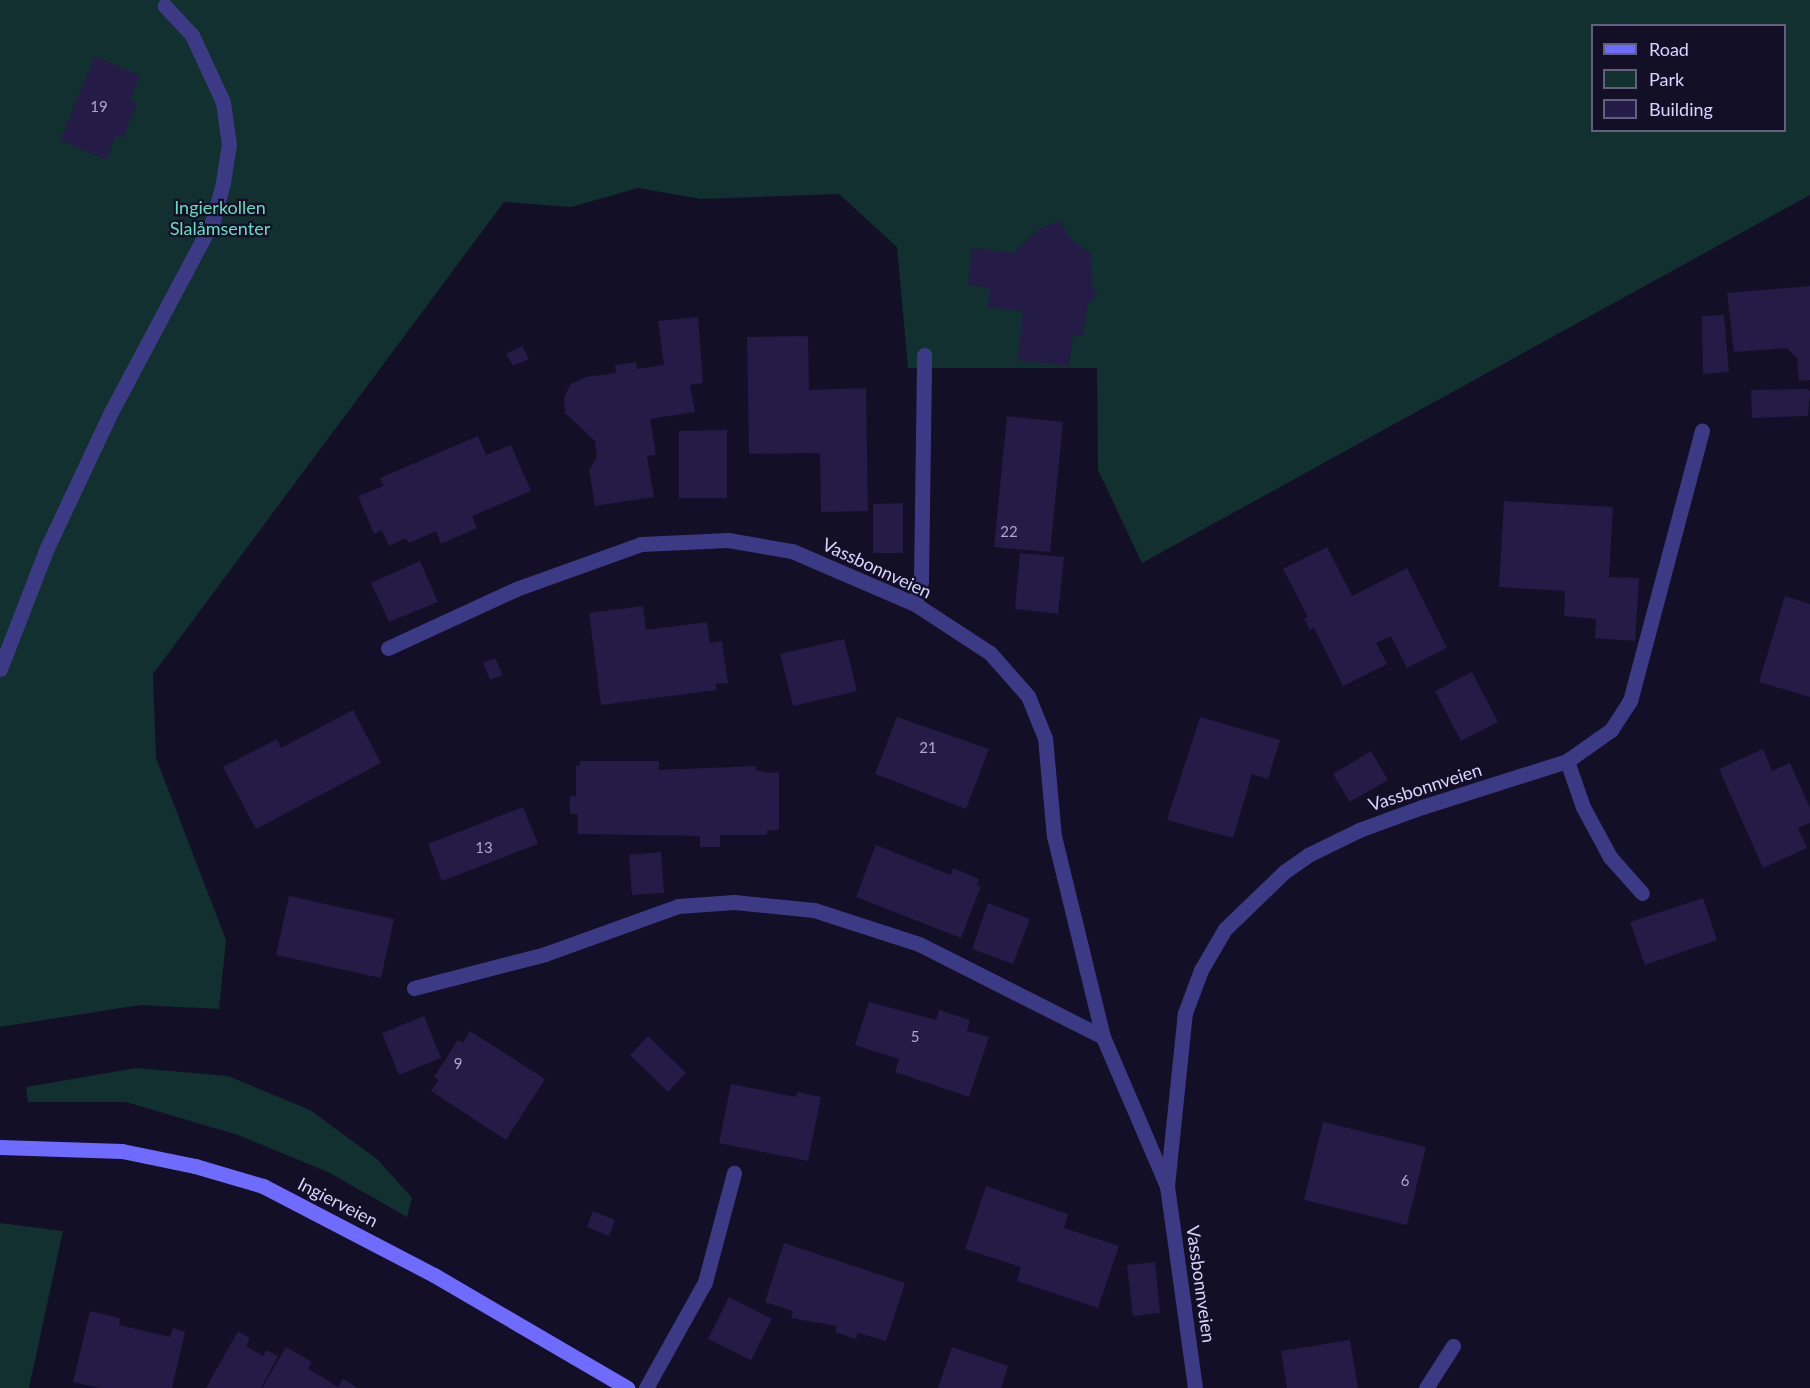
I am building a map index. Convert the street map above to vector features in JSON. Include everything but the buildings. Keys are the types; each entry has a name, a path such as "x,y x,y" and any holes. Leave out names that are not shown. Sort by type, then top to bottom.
{"main road":[{"name":"Ingierveien","path":"0,1147 63,1146 122,1151 195,1166 263,1186 423,1269 627,1388"}],"street":[{"path":"0,669 47,548 111,412 213,220 223,182 229,145 223,102 192,35 165,6"},
{"path":"915,604 921,581 924,355"},
{"name":"Vassbonnveien","path":"1195,1388 1167,1186 1185,1013 1212,949 1242,909 1284,872 1359,830 1567,761 1611,730 1630,701 1702,430"},
{"name":"Vassbonnveien","path":"388,648 516,589 641,544 728,540 792,551 915,604 990,653 1028,696 1045,738 1054,836 1103,1037 1167,1186"},
{"path":"1567,761 1583,807 1610,857 1642,893"},
{"path":"414,988 545,954 678,906 734,902 814,910 919,944 1103,1037"},
{"path":"646,1388 705,1282 734,1173"},
{"path":"1426,1388 1453,1346"}],"green space":[{"name":"Ingierkollen Slalåmsenter","path":"0,0 1810,0 1810,195 1142,563 1098,470 1097,368 908,368 897,247 839,194 701,199 638,188 571,207 504,202 153,674 156,758 226,940 219,1009 140,1005 0,1027"},
{"path":"136,1068 228,1076 310,1110 377,1159 412,1198 407,1217 330,1173 238,1135 126,1102 28,1102 26,1087"},
{"path":"0,1223 63,1231 29,1388 0,1388"}]}
